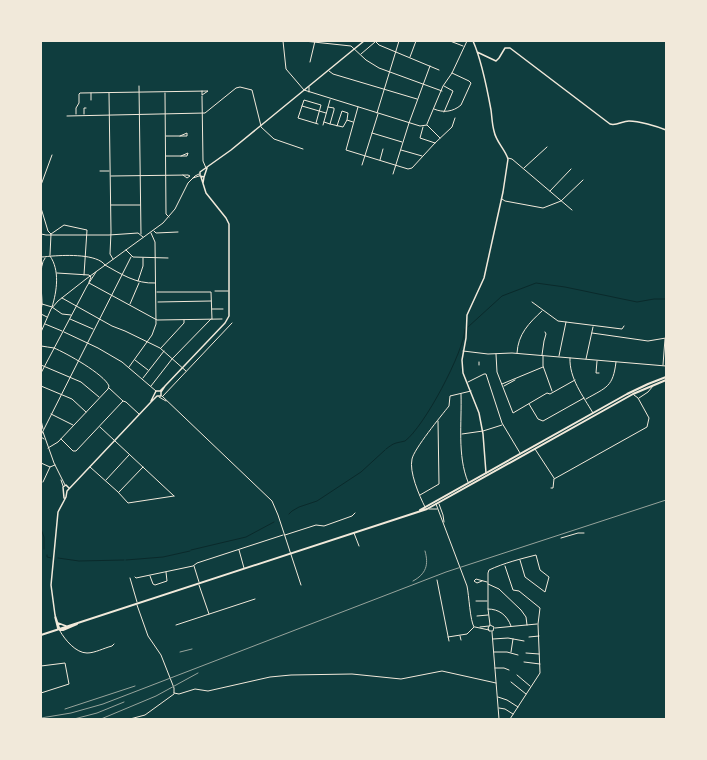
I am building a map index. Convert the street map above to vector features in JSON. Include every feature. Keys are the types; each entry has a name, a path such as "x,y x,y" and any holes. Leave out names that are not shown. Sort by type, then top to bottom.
{"main road":[{"path":"534,448 637,389 666,377"},
{"path":"60,630 66,626 245,569 427,508 520,454 534,448 633,394 666,380"},
{"path":"490,472 494,472 530,450"},
{"path":"436,502 486,474"},
{"path":"42,635 63,630 79,623"}],"street":[{"path":"286,41 283,41 286,69 309,93 409,123 423,126 427,125"},
{"path":"304,41 350,46 355,48 372,65 442,91"},
{"path":"41,373 94,274 144,238 169,217 176,207 186,186 192,179 201,176 207,168 261,126 364,41"},
{"path":"362,165 399,41"},
{"path":"410,58 416,41"},
{"path":"450,41 464,47"},
{"path":"427,125 444,86 452,73 467,41"},
{"path":"473,41 490,106 495,136 508,158 501,199 483,282 467,315 466,338 462,365 467,382 472,391 483,431 486,474"},
{"path":"310,62 315,42"},
{"path":"361,55 375,42 439,70"},
{"path":"477,52 496,61 505,48 510,48 610,124 634,121 666,130"},
{"path":"393,174 402,142 430,66"},
{"path":"328,70 333,74 418,99"},
{"path":"434,109 444,112 460,107 471,83 452,73"},
{"path":"139,86 141,234 144,238"},
{"path":"444,86 453,91 444,112"},
{"path":"309,87 309,93"},
{"path":"67,116 202,113 206,112 236,88 242,88 252,90 261,126 274,139 303,149"},
{"path":"202,91 203,161 207,168"},
{"path":"76,115 76,108 79,104 80,93 208,91 202,95"},
{"path":"109,92 111,205 110,254 113,259"},
{"path":"165,92 166,214 169,217"},
{"path":"91,93 91,100"},
{"path":"323,125 331,99"},
{"path":"305,100 321,104 317,124 298,118 302,106 305,100"},
{"path":"302,106 326,113"},
{"path":"328,107 335,109 330,124"},
{"path":"358,107 346,149 380,161 410,169 452,127 455,118"},
{"path":"84,115 84,108 86,108"},
{"path":"324,122 330,124 338,126 344,127 348,113 342,111 338,126"},
{"path":"347,120 353,122"},
{"path":"427,125 440,138"},
{"path":"423,126 420,138 435,143"},
{"path":"372,133 402,142"},
{"path":"165,136 180,136"},
{"path":"523,168 547,147"},
{"path":"380,161 383,149"},
{"path":"400,150 422,156"},
{"path":"41,185 52,155"},
{"path":"166,156 181,156"},
{"path":"508,158 512,159 572,210"},
{"path":"549,191 571,169"},
{"path":"100,171 110,171"},
{"path":"201,176 204,172"},
{"path":"110,176 183,175"},
{"path":"114,644 93,652 85,653 70,643 60,630 57,623 51,585 58,512 64,499 65,491 63,489 75,482 227,320 230,312 229,224 206,193 201,176"},
{"path":"501,199 542,209 561,201 583,180"},
{"path":"500,202 505,201"},
{"path":"111,205 141,205"},
{"path":"41,208 48,231 51,234 50,256 55,264 56,273 56,288 52,307 41,332"},
{"path":"51,234 64,224 86,230 87,235 84,275"},
{"path":"154,230 156,233 178,232"},
{"path":"129,367 155,329 157,320 155,242 150,233"},
{"path":"41,234 141,234"},
{"path":"126,250 131,257 168,258"},
{"path":"41,257 85,257 100,261 122,275 138,282 156,283"},
{"path":"41,310 41,269 43,259 46,257"},
{"path":"45,441 41,436 43,430 131,257"},
{"path":"130,305 138,282 143,258"},
{"path":"52,307 61,298 100,269"},
{"path":"56,273 90,276"},
{"path":"89,283 91,278 90,276"},
{"path":"89,283 139,309 139,311 145,315 157,320 222,319"},
{"path":"215,291 230,290"},
{"path":"151,387 172,359 211,319 212,309 211,292 157,292"},
{"path":"61,298 164,350 186,371"},
{"path":"157,302 211,301"},
{"path":"532,302 556,320 622,329 624,326"},
{"path":"42,304 52,307 62,314 72,315"},
{"path":"212,309 223,309"},
{"path":"517,354 517,345 522,334 530,323 543,311"},
{"path":"42,315 47,318"},
{"path":"70,319 94,330"},
{"path":"160,348 184,323 184,319"},
{"path":"559,357 566,322"},
{"path":"159,394 168,391 232,323"},
{"path":"45,324 87,342 129,367 270,500 277,512 301,585"},
{"path":"586,359 593,326"},
{"path":"545,332 543,366 553,392"},
{"path":"592,333 645,341 656,341 666,338 663,365"},
{"path":"41,346 54,348 96,372 108,383 109,387 123,401 139,414"},
{"path":"142,379 164,350"},
{"path":"463,351 666,366"},
{"path":"496,354 497,372 513,413 547,393 553,392 575,380"},
{"path":"570,358 570,367 575,380 593,413"},
{"path":"135,359 149,371"},
{"path":"597,360 596,373 598,373"},
{"path":"529,404 538,419 543,421 604,389 614,376 616,362"},
{"path":"41,365 85,385 100,397"},
{"path":"502,384 543,366"},
{"path":"467,382 485,374 503,425 520,454"},
{"path":"503,387 516,379"},
{"path":"638,398 648,392 654,384"},
{"path":"41,386 72,399 86,412"},
{"path":"48,448 61,439 109,387"},
{"path":"165,387 168,391"},
{"path":"438,509 427,508 420,495 412,469 412,458 449,405 450,396 472,391"},
{"path":"461,393 464,467 468,483"},
{"path":"554,479 647,427 649,418 638,398 633,394"},
{"path":"61,439 73,451 76,451 123,401"},
{"path":"51,414 73,425"},
{"path":"41,420 45,441 66,486 65,491"},
{"path":"420,495 439,484 438,420"},
{"path":"462,434 483,431 503,425"},
{"path":"90,466 128,503 174,496 100,426"},
{"path":"534,448 554,479 553,488 551,488"},
{"path":"105,481 130,454"},
{"path":"41,463 50,467"},
{"path":"486,464 490,472"},
{"path":"43,482 50,467 55,465"},
{"path":"119,493 144,467"},
{"path":"436,502 468,591 472,622 475,627 492,631"},
{"path":"436,502 443,515 444,524"},
{"path":"135,577 166,572 194,565 316,525 324,526 352,516 355,513"},
{"path":"354,533 359,546"},
{"path":"561,538 578,533 584,533"},
{"path":"238,550 245,569"},
{"path":"489,630 488,573 491,569 536,555 540,570 549,577 545,592 525,577 520,560"},
{"path":"505,564 513,590 519,591 540,608 538,624 540,674 510,719"},
{"path":"194,565 209,614"},
{"path":"150,575 153,584 155,585 167,581 166,572"},
{"path":"130,578 148,636 162,657 174,688 174,693 170,698 145,715 130,719"},
{"path":"437,580 449,641"},
{"path":"482,581 499,589 521,610 526,617 527,625"},
{"path":"176,625 255,599"},
{"path":"476,601 488,601"},
{"path":"488,609 497,610 502,613 509,621 511,626"},
{"path":"477,616 488,615"},
{"path":"57,623 66,626"},
{"path":"52,632 57,623"},
{"path":"448,637 470,633 475,627 492,625 494,628 538,624"},
{"path":"494,628 492,631 492,639 499,719"},
{"path":"460,636 461,640"},
{"path":"529,637 539,636"},
{"path":"492,639 513,639 524,641"},
{"path":"511,653 513,639"},
{"path":"494,652 518,655"},
{"path":"526,653 540,654"},
{"path":"524,662 540,664"},
{"path":"41,666 65,663 69,684 41,693"},
{"path":"495,668 504,668 509,670"},
{"path":"174,693 179,694 195,689 208,690 270,677 291,675 352,674 401,678 442,671 496,684"},
{"path":"517,676 531,687"},
{"path":"511,682 526,694"},
{"path":"497,697 507,700 518,707"},
{"path":"498,708 504,709 513,714"}],"waterway":[{"path":"468,327 502,296 536,283 565,287 637,302 654,299 666,299"},
{"path":"386,449 395,443 405,441 422,421 451,371 463,340 465,329"},
{"path":"289,514 299,507 317,501 361,472 385,450"},
{"path":"191,550 246,537 274,522"},
{"path":"41,529 44,537 44,549"},
{"path":"126,560 163,557 190,551"},
{"path":"47,555 47,557 51,558"},
{"path":"58,558 79,561 124,560"}],"railway":[{"path":"41,718 71,713 103,704 446,572 666,500"},
{"path":"413,581 424,572 427,561 425,551"},
{"path":"180,652 192,649"},
{"path":"101,719 156,696 198,673"},
{"path":"65,709 135,686"},
{"path":"74,719 97,713 124,702"}]}
